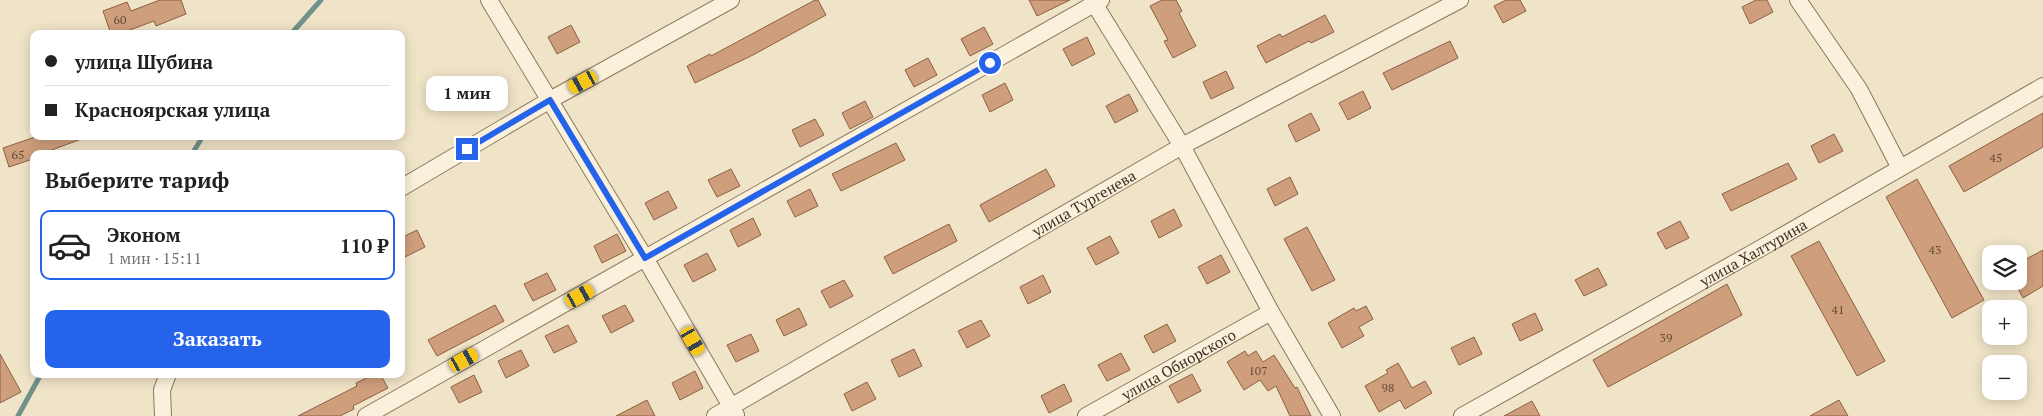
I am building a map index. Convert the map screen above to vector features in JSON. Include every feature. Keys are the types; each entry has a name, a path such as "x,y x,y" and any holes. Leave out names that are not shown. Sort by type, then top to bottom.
{"street":[{"path":"489,0 645,258 734,411"},
{"path":"405,186 550,100 731,0"},
{"name":"улица Тургенева","path":"715,416 734,411 1182,146 1460,0"},
{"path":"1798,0 1859,89 1900,168"},
{"path":"366,416 1096,1 1182,146 1271,312 1332,416"},
{"name":"улица Халтурина","path":"1462,416 1763,247 2043,86"},
{"name":"улица Обнорского","path":"1086,416 1271,312"},
{"path":"163,416 162,390 166,378"}],"building":[{"path":"160,0 181,0 186,14 156,26 154,21 130,30 110,30 103,11 127,2 131,11"},
{"path":"818,0 826,15 753,55 695,83 687,66 710,54 711,56"},
{"path":"1029,0 1070,0 1037,16"},
{"path":"1162,0 1176,0 1182,11 1179,13 1196,46 1173,58 1164,41 1168,40 1150,6"},
{"path":"1506,0 1520,0 1526,11 1503,23 1494,6"},
{"path":"1756,0 1767,0 1773,12 1750,24 1742,7"},
{"path":"1325,15 1334,32 1311,43 1309,41 1266,63 1257,46 1280,34 1282,37"},
{"path":"571,25 580,42 557,54 548,37"},
{"path":"984,27 993,44 970,56 961,39"},
{"path":"1087,37 1095,54 1072,66 1063,49"},
{"path":"1450,41 1458,58 1392,90 1383,73"},
{"path":"928,58 937,75 914,87 905,70"},
{"path":"1226,71 1234,88 1211,99 1203,82"},
{"path":"496,81 505,98 482,109 473,93"},
{"path":"1005,83 1013,100 990,112 982,95"},
{"path":"1363,91 1371,108 1348,120 1339,103"},
{"path":"1129,94 1138,111 1115,123 1106,106"},
{"path":"865,101 873,117 850,129 842,113"},
{"path":"1311,113 1320,130 1296,142 1288,125"},
{"path":"2043,113 2043,147 1964,192 1949,166"},
{"path":"815,119 824,135 800,147 792,130"},
{"path":"1834,134 1843,151 1819,163 1811,146"},
{"path":"30,139 79,140 52,150 30,150 30,160 9,167 3,148"},
{"path":"896,143 905,160 841,191 832,174"},
{"path":"1788,163 1797,179 1731,211 1722,194"},
{"path":"731,169 740,186 717,197 708,180"},
{"path":"1046,169 1055,186 989,222 980,205"},
{"path":"1290,177 1298,194 1275,206 1267,189"},
{"path":"1917,179 1984,300 1952,318 1886,197"},
{"path":"810,189 818,206 795,217 787,201"},
{"path":"668,191 677,208 654,220 645,203"},
{"path":"1174,209 1182,226 1159,238 1151,221"},
{"path":"753,218 761,235 738,247 730,230"},
{"path":"1680,221 1689,238 1666,249 1657,233"},
{"path":"949,224 957,241 893,274 884,257"},
{"path":"1307,227 1335,280 1312,291 1284,239"},
{"path":"417,230 425,247 405,257 405,236"},
{"path":"617,234 626,251 602,263 594,246"},
{"path":"1110,236 1119,253 1096,265 1087,248"},
{"path":"1819,241 1885,361 1857,376 1791,256"},
{"path":"2043,250 2043,286 2023,298 2019,290 2027,290 2027,259"},
{"path":"707,253 716,270 693,282 684,265"},
{"path":"1221,255 1230,272 1207,284 1198,267"},
{"path":"1598,268 1607,285 1584,296 1575,280"},
{"path":"547,273 556,290 533,301 524,284"},
{"path":"1043,275 1051,292 1028,304 1020,287"},
{"path":"844,280 853,296 830,308 821,291"},
{"path":"1727,284 1742,315 1608,387 1593,360"},
{"path":"495,305 504,321 437,356 428,340"},
{"path":"625,305 634,321 611,333 602,316"},
{"path":"1366,306 1373,319 1359,327 1364,336 1342,348 1328,323 1354,308 1356,311"},
{"path":"799,308 807,325 784,336 776,320"},
{"path":"1535,313 1543,330 1520,341 1512,324"},
{"path":"981,320 990,336 967,348 958,331"},
{"path":"1167,324 1176,341 1153,353 1144,336"},
{"path":"568,325 577,342 554,353 545,336"},
{"path":"751,334 759,351 736,362 727,345"},
{"path":"1474,337 1482,354 1459,365 1451,348"},
{"path":"914,349 922,366 899,377 891,360"},
{"path":"521,350 529,366 506,378 498,361"},
{"path":"1245,351 1248,356 1256,351 1263,362 1274,355 1295,388 1297,387 1311,416 1290,416 1276,386 1268,391 1260,380 1244,390 1227,362"},
{"path":"1121,353 1130,370 1107,381 1098,365"},
{"path":"0,354 21,392 0,403"},
{"path":"1398,363 1412,388 1425,381 1432,393 1405,409 1400,400 1379,412 1365,386 1388,373 1386,370"},
{"path":"695,371 703,388 680,400 672,383"},
{"path":"1192,374 1201,391 1178,403 1169,386"},
{"path":"474,375 482,392 459,403 451,387"},
{"path":"367,378 382,378 388,388 353,406 354,409 340,416 298,416 357,386 356,383"},
{"path":"867,382 876,399 852,411 844,394"},
{"path":"1064,384 1072,401 1049,413 1041,396"},
{"path":"647,400 655,416 616,416"},
{"path":"1839,400 1848,416 1810,416"},
{"path":"1532,401 1540,416 1504,416"}],"waterway":[{"path":"295,30 321,0"},
{"path":"194,150 201,140"},
{"path":"18,416 39,378"}],"route":[{"path":"467,149 550,100 645,258 990,63"}]}
